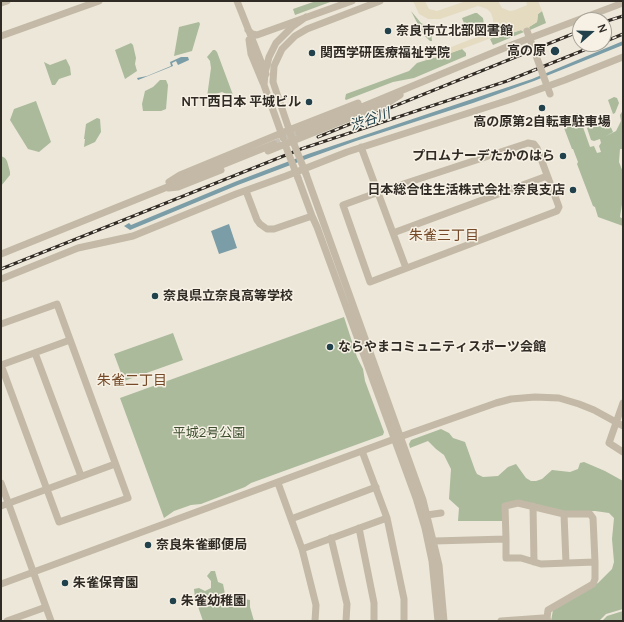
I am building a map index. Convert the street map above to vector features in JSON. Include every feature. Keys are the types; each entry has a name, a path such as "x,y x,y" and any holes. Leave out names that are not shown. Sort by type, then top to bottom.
{"street":[{"path":"1,3 7,1"},
{"path":"76,1 79,8"},
{"path":"1,36 99,1"},
{"path":"237,1 265,73 274,86 398,438 425,528 432,561 438,621"},
{"path":"248,30 252,34 257,35 352,1"},
{"path":"265,73 274,66 287,42 300,32 380,1"},
{"path":"299,133 509,46 623,3"},
{"path":"265,89 265,73 272,51 279,40 292,27 306,17"},
{"path":"248,30 251,54 427,514 440,571 444,621"},
{"path":"527,31 550,94"},
{"path":"1,279 73,250 133,236 361,147 519,96 565,80 623,56"},
{"path":"274,66 274,86"},
{"path":"256,67 265,73"},
{"path":"161,189 180,175 289,130 388,92 417,84"},
{"path":"161,189 178,187 286,146 389,102 417,84"},
{"path":"528,143 534,144 537,148 559,207 556,212 370,282 343,205 379,192 528,143"},
{"path":"1,254 274,144"},
{"path":"361,147 406,268"},
{"path":"393,232 548,176"},
{"path":"246,191 257,220 267,229 274,229 312,216"},
{"path":"1,324 57,304 128,498 59,522 1,365 70,340"},
{"path":"35,353 81,476"},
{"path":"1,584 496,403 524,397 559,398 579,404 623,426"},
{"path":"623,403 609,443 623,452"},
{"path":"362,452 387,518 404,599 404,621"},
{"path":"1,506 115,464"},
{"path":"1,483 51,621"},
{"path":"278,483 302,549 316,605 316,621"},
{"path":"291,519 376,488"},
{"path":"501,621 548,620 548,610 593,584 596,580 593,518 590,514 564,514 518,503 505,506 506,558 521,558 541,564 595,562"},
{"path":"533,506 534,562"},
{"path":"427,514 441,513"},
{"path":"564,514 566,563"},
{"path":"302,549 387,518"},
{"path":"359,528 374,603 374,621"},
{"path":"331,538 347,604 346,621"},
{"path":"434,541 506,539"},
{"path":"7,621 18,619 46,607"}],"green space":[{"path":"316,1 333,1 295,15 293,9"},
{"path":"411,11 421,23 427,26 432,26 432,41 430,41 423,34"},
{"path":"542,11 546,23 530,30 529,27 537,22 538,14"},
{"path":"475,13 483,18 484,25 481,29 468,34 462,18"},
{"path":"199,22 200,24 192,51 174,56 179,27"},
{"path":"521,30 524,32 493,45 490,39 494,37 496,38"},
{"path":"131,43 133,45 136,58 135,64 137,71 125,79 115,50"},
{"path":"462,49 466,53 466,56 414,78 393,82 346,100 345,99 346,94 409,71 417,63"},
{"path":"213,50 217,52 233,95 231,96 222,92 207,97 211,68 210,61 207,57"},
{"path":"66,59 70,67 71,75 59,79 55,85 52,85 44,62 50,65"},
{"path":"160,80 166,80 168,85 166,109 161,111 143,111 142,104 145,91 153,87"},
{"path":"614,97 617,98 619,103 615,113 613,114 608,100"},
{"path":"36,101 51,142 39,152 28,149 10,120 14,109"},
{"path":"623,110 623,149 620,149 619,162 623,172 623,198 620,217 623,219 623,226 598,217 561,120 578,113 590,147 594,146 597,153 601,152 599,146 601,143 600,139 594,141 591,140 587,128 607,120 613,132 606,136 616,131 621,121 620,115"},
{"path":"97,118 100,119 101,132 95,142 84,147 86,124"},
{"path":"1,156 7,161 10,175 1,186"},
{"name":"平城2号公園","path":"344,317 384,432 383,435 251,483 245,487 201,504 191,505 174,511 164,518 120,398"},
{"path":"173,333 183,360 124,381 114,354"},
{"path":"441,429 449,433 453,438 465,442 477,474 483,477 498,476 508,467 516,464 526,478 531,481 536,481 542,479 552,470 570,472 578,469 580,463 584,462 623,481 623,609 606,614 599,621 551,621 553,610 598,583 612,569 614,562 612,539 614,518 609,513 595,511 566,512 503,504 503,521 458,521 459,508 449,499 451,469 444,455 428,441 410,448 409,444 411,440"},
{"path":"211,571 215,571 218,582 223,584 225,594 236,604 245,599 250,600 250,607 254,621 203,621 195,598 194,589 199,588 205,591 211,588 211,581 207,576"},
{"path":"623,611 623,621 602,621 607,616"}],"shaded area":[{"path":"413,1 425,1 429,9 437,11 466,1 498,1 502,8 510,11 527,5 526,1 538,1 542,11 538,14 537,22 529,27 530,30 524,32 521,30 496,38 494,37 446,55 425,60 431,50 441,51 487,33 493,26 493,19 491,13 487,9 478,6 440,19 428,19 419,14"}],"water":[{"path":"623,41 623,45 612,49 612,46"},
{"path":"597,52 606,52 534,81 473,103 309,158 238,185 130,230 124,226 129,223 131,225 237,181 308,154 532,79"},
{"path":"181,57 188,57 189,60 178,65 176,61 172,63 173,66 138,80 137,78 147,76 171,66 170,62"},
{"path":"229,224 237,248 219,254 211,231"}],"tunnel":[{"path":"274,144 299,133"}],"railway":[{"path":"612,19 623,16"},
{"path":"318,137 572,34"},
{"path":"612,39 623,34"},
{"path":"1,269 301,149 507,81 579,52"}],"place":[{"name":"奈良市立北部図書館","path":"388,31"},
{"name":"高の原","path":"555,51"},
{"name":"関西学研医療福祉学院","path":"312,53"},
{"name":"NTT西日本 平城ビル","path":"309,102"},
{"name":"高の原第2自転車駐車場","path":"542,108"},
{"name":"プロムナーデたかのはら","path":"563,156"},
{"name":"日本総合住生活株式会社 奈良支店","path":"573,190"},
{"name":"奈良県立奈良高等学校","path":"155,296"},
{"name":"ならやまコミュニティスポーツ会館","path":"330,347"},
{"name":"奈良朱雀郵便局","path":"148,545"},
{"name":"朱雀保育園","path":"65,583"},
{"name":"朱雀幼稚園","path":"173,601"}],"district":[{"name":"朱雀三丁目","path":"444,236"},
{"name":"朱雀二丁目","path":"132,381"}],"water label":[{"name":"渋谷川","path":"370,120"}]}
